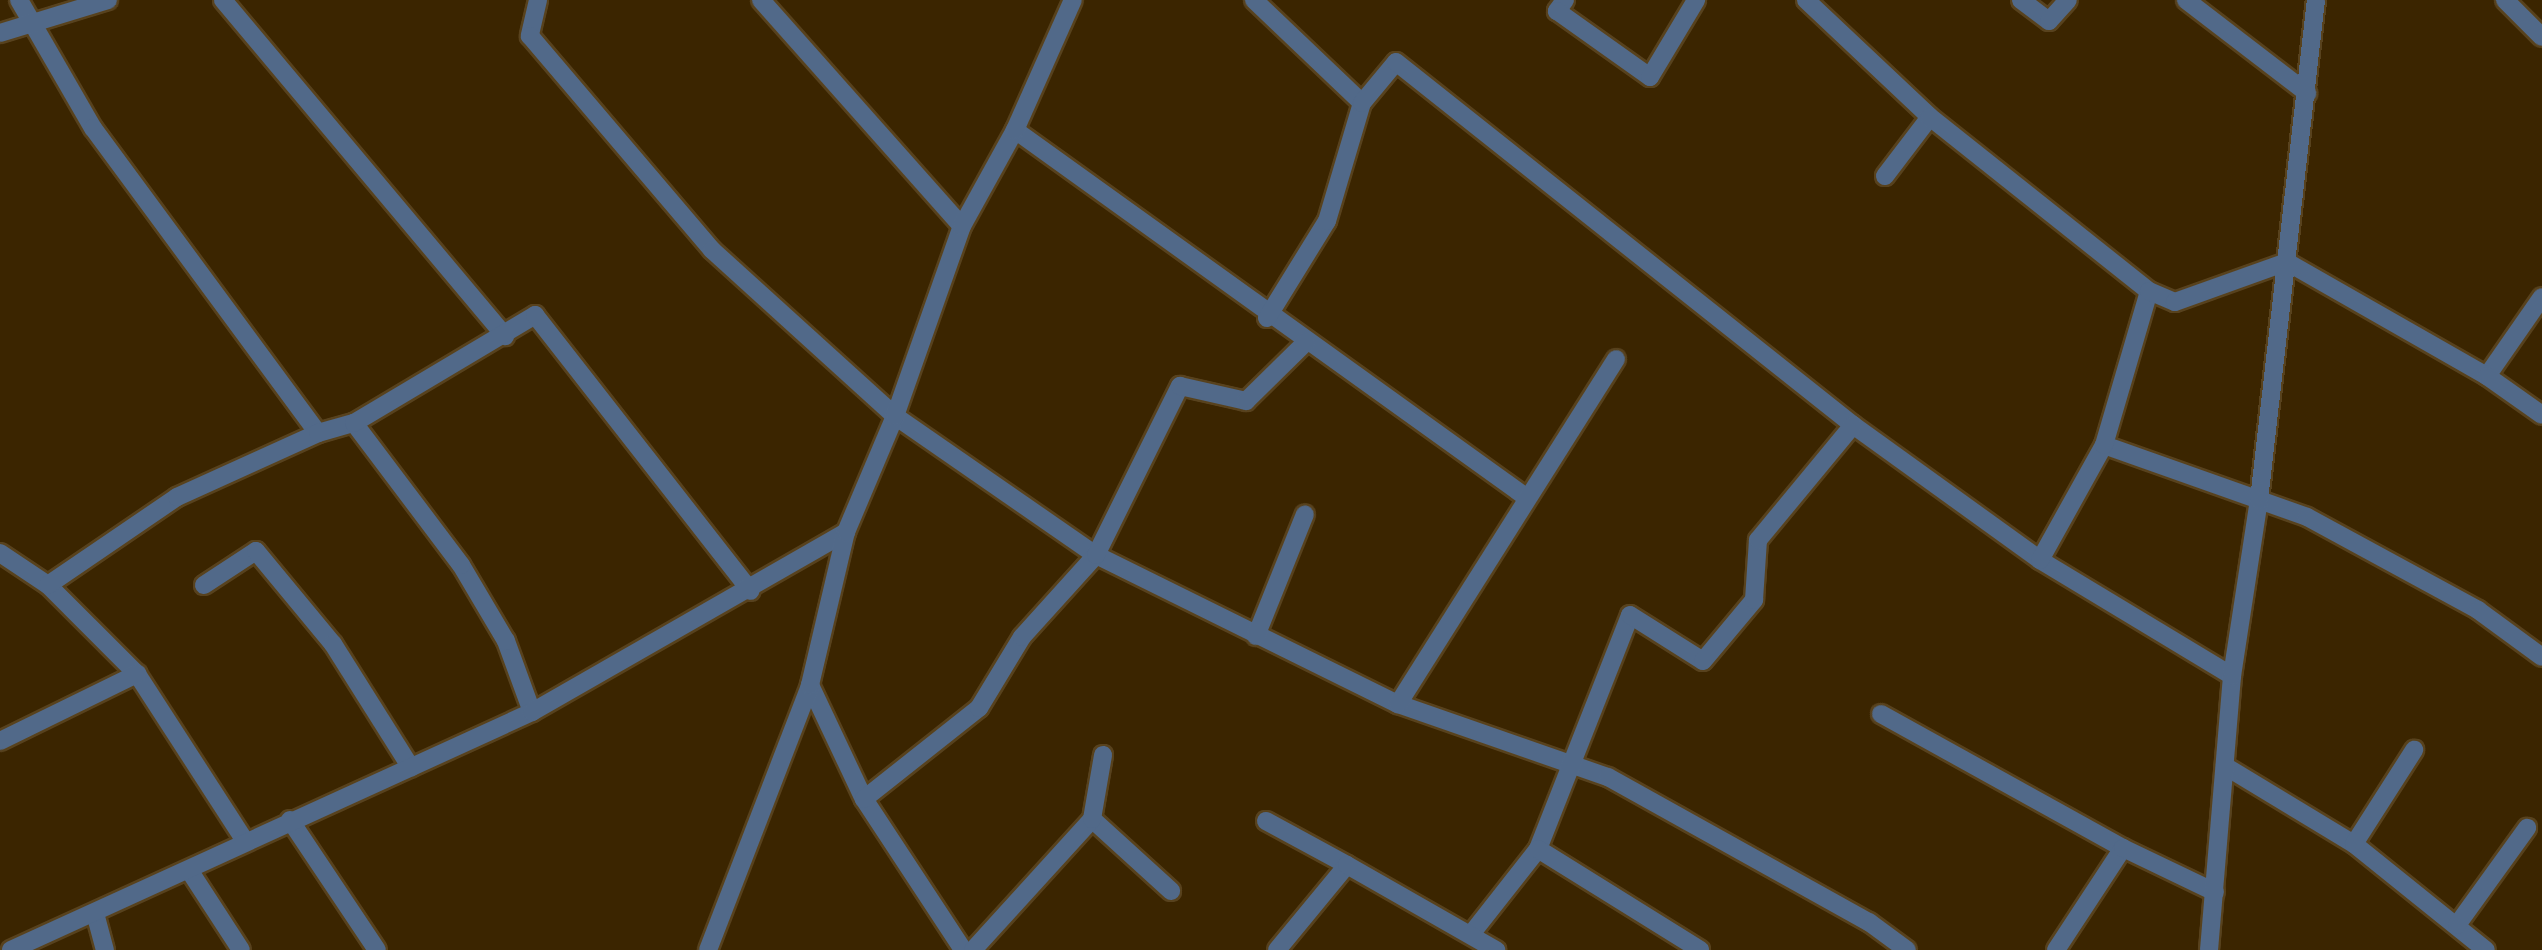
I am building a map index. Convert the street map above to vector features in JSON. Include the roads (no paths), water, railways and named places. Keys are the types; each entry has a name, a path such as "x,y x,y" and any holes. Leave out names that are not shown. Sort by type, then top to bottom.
{"street":[{"path":"19,0 93,128 318,433"},
{"path":"0,33 32,21 108,0"},
{"path":"223,0 505,336"},
{"path":"538,0 530,36 704,240 895,416 1096,555 1398,704 1608,777 1869,922 1907,950"},
{"path":"761,0 962,226"},
{"path":"708,950 810,685 846,532 895,416 962,226 1015,130 1073,0"},
{"path":"1254,0 1362,103"},
{"path":"1565,0 1557,11 1650,77 1696,0"},
{"path":"1806,0 1930,117 2149,291 2175,302 2287,262 2487,376 2542,415"},
{"path":"2021,0 2049,21 2068,0"},
{"path":"2186,0 2306,93"},
{"path":"2209,950 2232,676 2259,500 2316,0"},
{"path":"2505,0 2542,37"},
{"path":"1267,318 1327,220 1362,103 1396,62 1853,425 2040,560 2232,676"},
{"path":"1885,176 1930,117"},
{"path":"1015,130 1267,318 1306,342 1526,497"},
{"path":"2040,560 2104,445 2149,291"},
{"path":"2487,376 2542,297"},
{"path":"48,585 177,497 318,433 354,423 505,336 534,315 751,591"},
{"path":"864,799 979,708 1022,637 1096,555 1180,386 1246,401 1306,342"},
{"path":"1398,704 1526,497 1616,359"},
{"path":"354,423 461,565 506,641 532,712"},
{"path":"1472,933 1538,849 1630,615 1703,661 1754,600 1758,540 1853,425"},
{"path":"2104,445 2307,517 2478,610 2542,657"},
{"path":"1256,636 1305,514"},
{"path":"11,950 189,870 290,820 532,712 751,591 846,532"},
{"path":"204,585 256,551 334,644 411,768"},
{"path":"2,557 48,585 137,674 245,841"},
{"path":"0,741 137,674"},
{"path":"810,685 864,799 963,950"},
{"path":"1881,714 2123,848 2215,892"},
{"path":"2354,845 2414,750"},
{"path":"973,950 1092,819 1103,755"},
{"path":"2225,766 2354,845 2486,950"},
{"path":"1092,819 1171,891"},
{"path":"290,820 377,950"},
{"path":"1266,821 1472,933 1496,950"},
{"path":"2457,925 2527,828"},
{"path":"2056,950 2123,848"},
{"path":"1538,849 1700,950"},
{"path":"1277,950 1347,865"},
{"path":"189,870 241,950"},
{"path":"95,913 105,950"}]}
